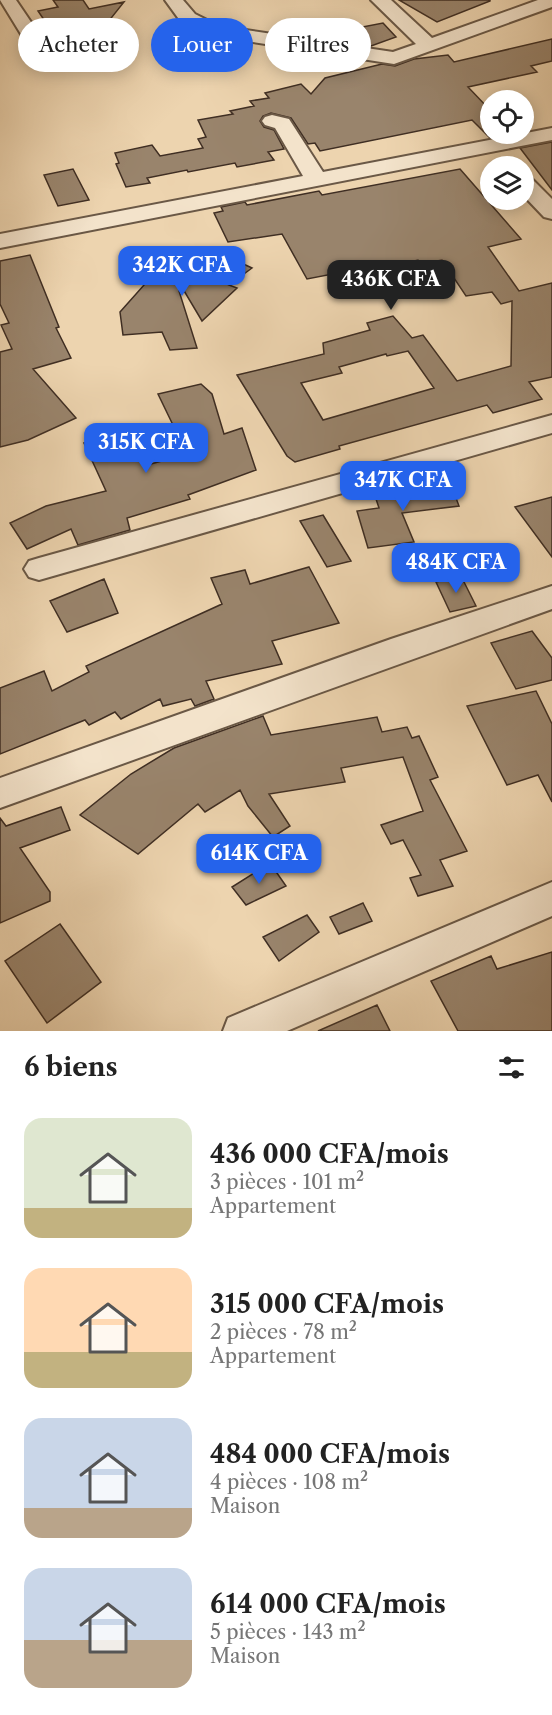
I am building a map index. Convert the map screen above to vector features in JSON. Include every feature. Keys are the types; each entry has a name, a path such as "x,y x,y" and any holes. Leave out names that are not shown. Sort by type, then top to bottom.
{"street":[{"path":"7,0 19,18"},
{"path":"174,0 188,18 214,31 394,58 552,1"},
{"path":"380,0 429,46"},
{"path":"272,121 282,123 317,180"},
{"path":"0,241 552,134"},
{"path":"486,147 495,156"},
{"path":"534,194 552,212"},
{"path":"39,569 241,510 552,424"},
{"path":"0,794 402,648 552,597"},
{"path":"242,1031 552,899"}],"building":[{"path":"53,0 83,0 89,9 124,2 111,18 43,18 38,11 58,7"},
{"path":"399,0 490,0 490,1 437,22"},
{"path":"383,23 396,37 371,46 371,25"},
{"path":"552,39 552,61 531,66 537,72 468,87 480,100 480,128 472,120 320,151 315,143 308,144 291,118 271,113 263,116 260,121 264,127 274,130 284,149 268,152 274,160 237,167 235,163 188,172 187,170 147,178 150,183 126,187 116,164 119,163 115,153 152,145 160,156 203,148 198,139 206,137 198,120 233,114 230,111 254,106 250,101 269,98 265,93 301,84 311,94 325,78 349,72 371,72 371,67 382,64 395,66 414,59 448,55 454,62"},
{"path":"552,142 552,190 534,166 534,156 526,156 520,148"},
{"path":"73,169 89,200 58,206 44,175"},
{"path":"460,169 480,192 480,210 496,210 521,239 488,247 519,291 552,283 552,377 529,382 542,399 493,413 487,405 339,446 340,449 295,462 287,456 237,375 324,354 323,343 370,330 367,323 393,316 412,338 423,335 457,381 511,366 512,301 501,304 492,292 466,296 442,260 421,264 418,260 376,270 374,266 307,279 282,234 228,242 214,213 223,211 221,207 245,202 247,205 319,191 322,195","holes":["408,351 434,388 323,420 301,383 342,373 339,367 386,354 387,356"]},
{"path":"196,247 213,250 252,268 229,285 237,288 202,321 183,289 179,291 197,348 170,350 162,332 123,335 120,312 160,267 177,272"},
{"path":"30,255 59,327 56,328 71,358 33,369 76,418 28,440 0,447 0,352 12,349 1,325 9,323 0,304 0,261"},
{"path":"201,384 212,394 224,434 242,428 256,470 188,495 190,499 127,518 130,530 78,545 71,529 27,549 10,523 46,506 106,491 84,443 128,430 147,465 187,454 158,394"},
{"path":"449,479 459,506 402,513 414,542 368,548 357,511 379,508 375,496 406,492 404,485"},
{"path":"552,497 552,557 515,507"},
{"path":"323,515 351,561 327,567 300,521"},
{"path":"309,567 339,623 272,641 282,664 206,681 214,699 195,706 191,699 163,706 160,699 121,719 115,712 89,725 85,720 0,754 0,688 44,671 52,691 89,672 86,666 222,604 211,578 245,570 250,584"},
{"path":"461,576 476,606 450,612 436,582"},
{"path":"104,579 118,613 67,632 50,601"},
{"path":"532,631 552,658 552,680 516,689 491,643"},
{"path":"536,691 552,724 552,802 538,775 507,785 467,706"},
{"path":"263,716 271,735 377,717 382,732 407,727 412,738 419,736 438,777 430,780 467,851 440,860 453,886 418,896 410,878 421,875 403,840 391,844 381,825 423,811 403,757 341,768 345,782 269,794 290,826 273,837 248,806 240,790 205,812 198,804 138,854 80,815 131,774 174,748"},
{"path":"61,807 70,830 20,848 50,892 50,901 0,923 0,818 6,826"},
{"path":"270,863 286,886 246,905 232,887"},
{"path":"363,903 372,921 339,934 330,917"},
{"path":"307,915 319,932 279,961 263,937"},
{"path":"60,924 101,982 47,1023 5,961"},
{"path":"552,952 552,1031 458,1031 431,981 491,956 497,969"},
{"path":"377,1005 390,1031 318,1031"}]}
